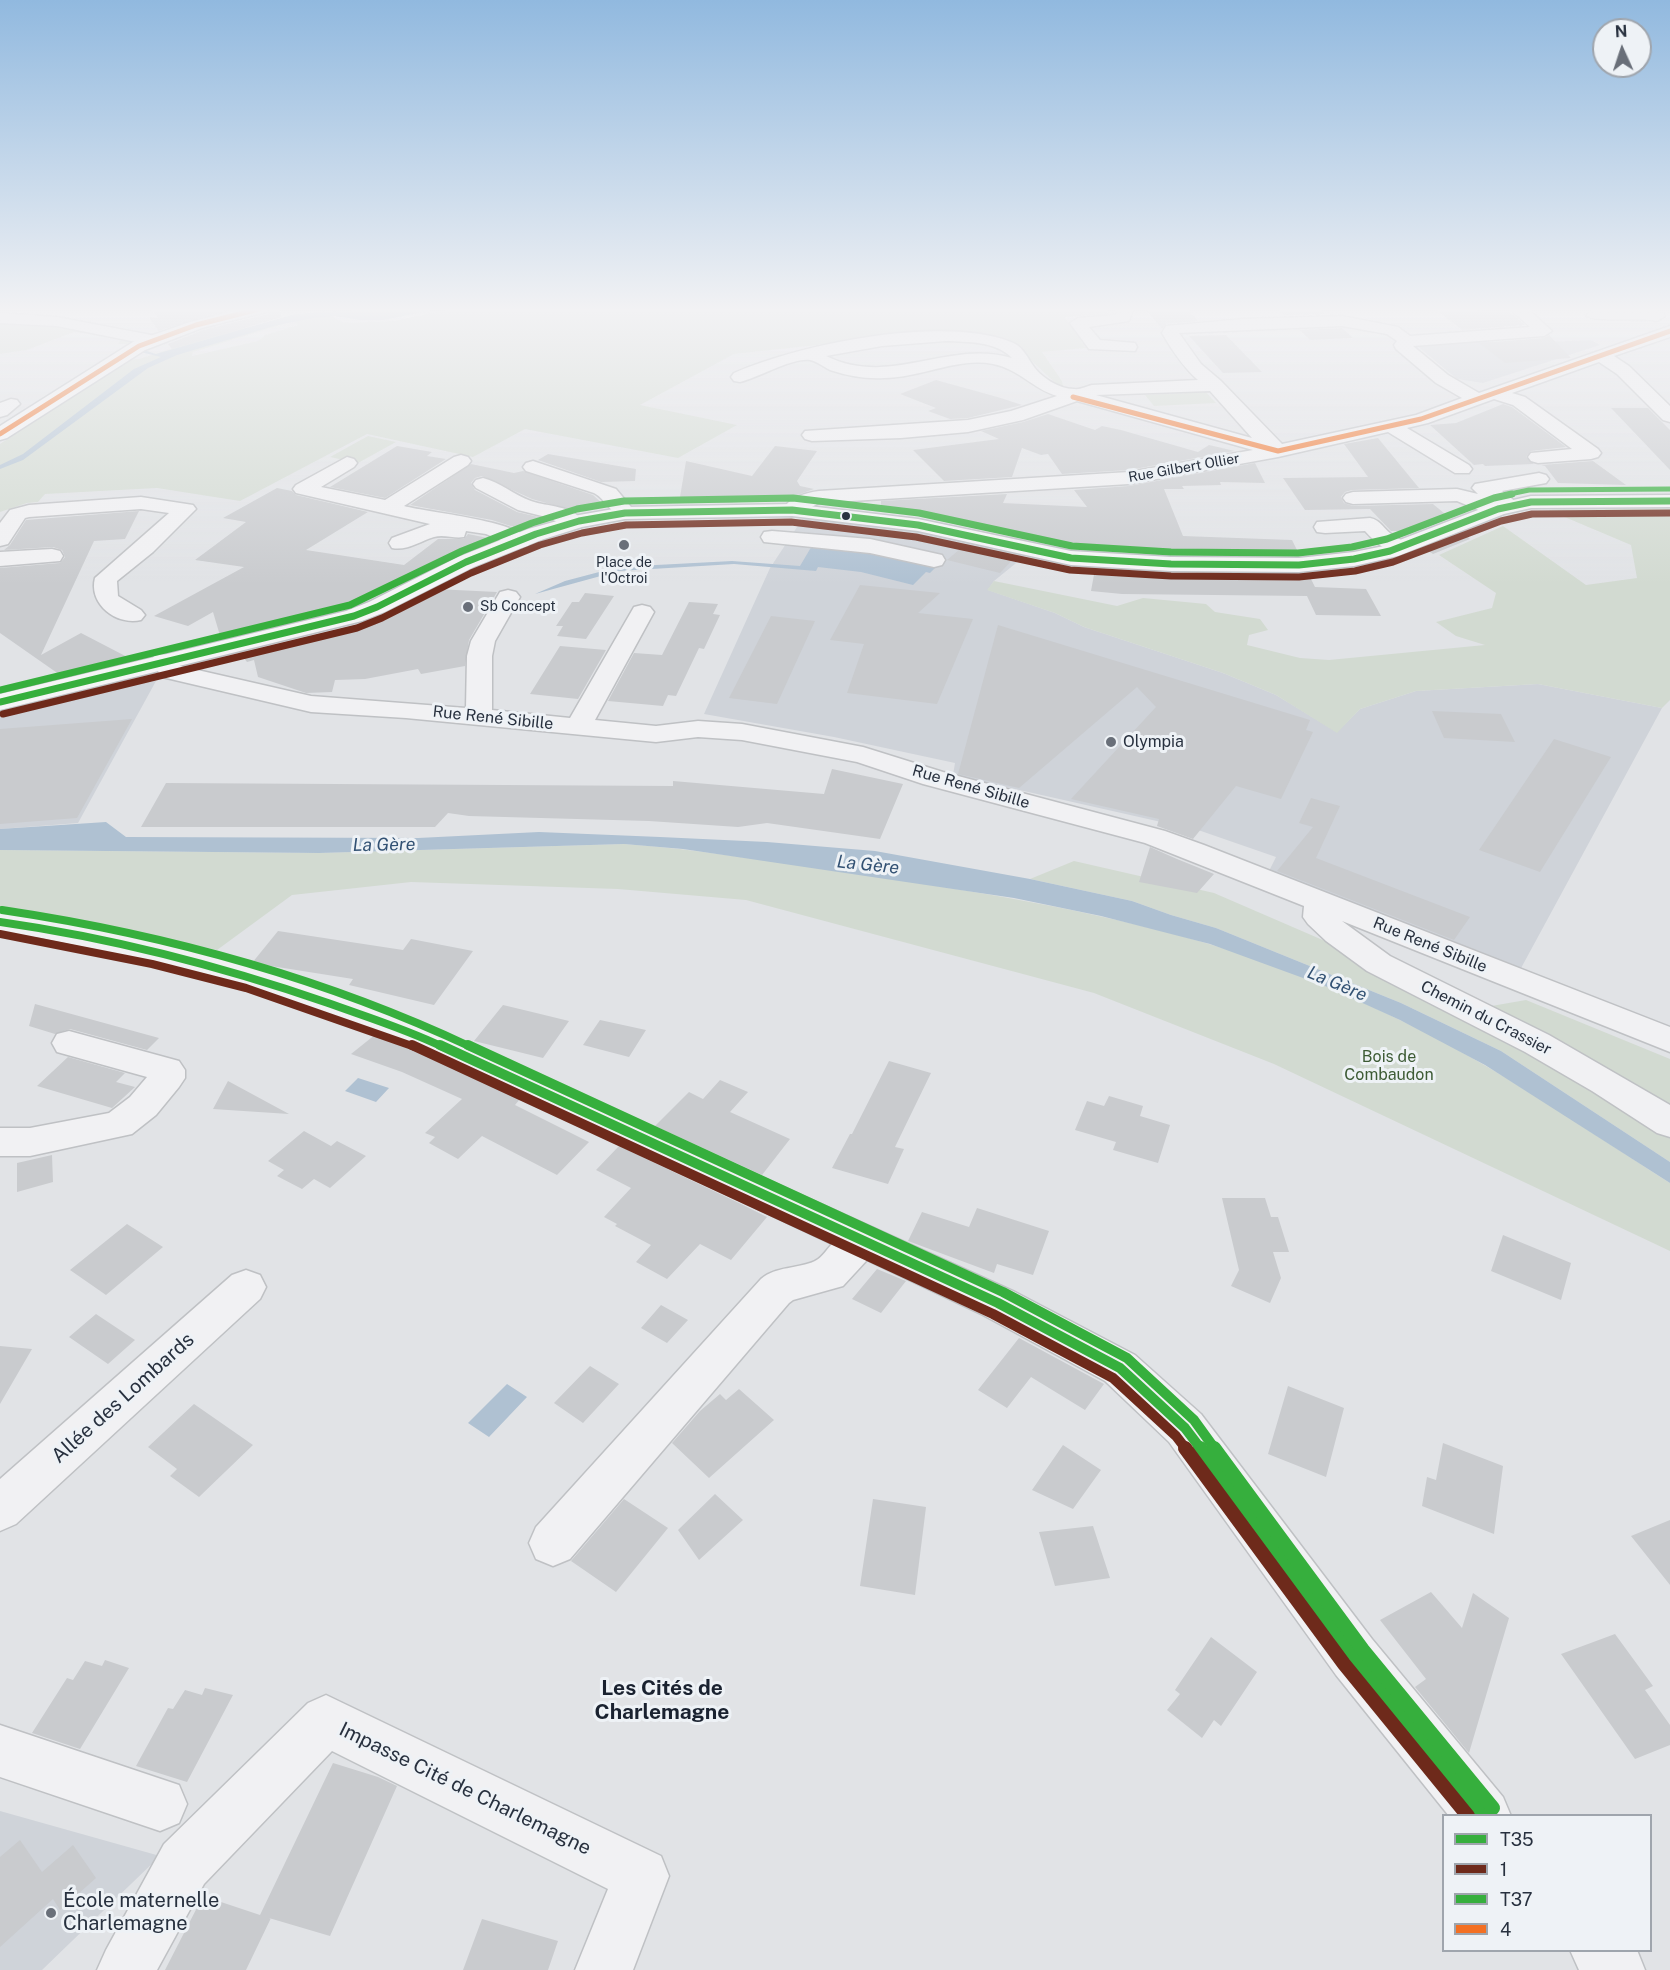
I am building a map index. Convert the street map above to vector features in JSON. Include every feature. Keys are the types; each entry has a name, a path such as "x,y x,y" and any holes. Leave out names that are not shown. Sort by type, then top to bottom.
{"main road":[{"path":"0,434 51,401"},
{"path":"0,702 354,616 377,607 466,562 520,541 573,522 625,513 792,510 908,523 1048,554 1127,561 1299,566 1354,559 1400,547 1503,508 1553,500 1670,501"}],"street":[{"path":"812,435 901,432 968,426 1016,416 1061,401"},
{"path":"1089,401 1140,414 1300,465"},
{"path":"1130,401 1140,414"},
{"path":"1229,401 1279,460"},
{"name":"Rue Gilbert Ollier","path":"792,510 808,499 819,497 1129,478 1279,460 1330,440 1420,418 1467,401"},
{"path":"1519,401 1591,453 1538,456"},
{"path":"1655,401 1670,416"},
{"path":"1391,426 1462,469"},
{"path":"1330,440 1340,446 1341,458"},
{"path":"388,507 461,461"},
{"path":"347,463 303,489 388,507 399,512 498,530 520,541"},
{"path":"533,467 601,489 609,493 625,513"},
{"path":"465,496 502,472"},
{"path":"1503,508 1482,488 1539,479"},
{"path":"483,484 525,506 558,513 573,522"},
{"path":"1353,498 1457,495 1503,508"},
{"path":"0,539 17,513 41,529 141,504 186,508 145,547 106,578 104,592 107,600 117,608 133,615"},
{"path":"1325,527 1370,524 1385,540 1400,547"},
{"path":"400,543 435,529 454,533 472,526"},
{"path":"772,537 870,546 934,560"},
{"path":"0,559 52,556"},
{"path":"477,717 482,702 481,648 485,636 508,597"},
{"path":"578,727 642,612"},
{"name":"Rue René Sibille","path":"163,661 171,672 311,704 656,734 717,729 863,755 933,778 1155,837 1670,1040"},
{"name":"Chemin du Crassier","path":"1320,901 1319,917 1335,934 1365,957 1534,1042 1632,1098 1670,1124"},
{"path":"0,922 41,928 155,952 249,976 414,1033 998,1303 1120,1368 1153,1396 1185,1428 1354,1657 1483,1814"},
{"path":"0,1142 30,1142 119,1124 143,1106 167,1078 167,1070 69,1043"},
{"path":"553,1543 775,1291 781,1286 829,1274 861,1240"},
{"name":"Allée des Lombards","path":"0,1509 246,1287"},
{"name":"Impasse Cité de Charlemagne","path":"126,1970 184,1864 326,1720 641,1876 604,1970"},
{"path":"0,1751 160,1804"},
{"path":"1601,1952 1616,1970"}],"shaded area":[{"path":"803,518 902,527 1026,555 994,581 988,590 1055,613 1084,627 1223,673 1276,695 1337,732 1360,709 1416,691 1538,684 1662,708 1520,970 1269,871 1276,857 1201,831 953,775 955,763 834,737 704,714 770,568"},
{"path":"156,681 78,823 0,829 0,712 97,687"},
{"name":"École maternelle Charlemagne","path":"0,1811 160,1856 42,1970 0,1970"}],"green space":[{"path":"65,401 647,401 640,405 737,425 678,458 525,429 473,457 367,434 240,501 157,488 45,494 38,502 27,503 0,512 0,444"},
{"path":"1150,401 1214,401 1216,403 1154,406"},
{"path":"368,436 396,442 358,463 330,457"},
{"path":"1603,506 1670,508 1670,700 1662,708 1538,684 1416,691 1360,709 1337,733 1276,695 1223,673 1084,627 1055,613 987,590 994,581 1117,606 1143,598 1206,604 1215,612 1260,619 1268,630 1249,635 1247,645 1300,658 1329,660 1485,645 1456,636 1436,622 1492,608 1496,593 1439,555 1503,526 1586,585 1637,578 1631,545 1548,510"},
{"name":"Bois de Combaudon","path":"624,844 763,860 1029,902 1164,932 1283,969 1379,1010 1471,1057 1670,1183 1670,1251 1274,1064 1094,993 746,900 618,889 411,882 292,895 217,950 22,909 0,907 0,850 319,853"},
{"path":"1074,861 1214,893 1480,1008 1526,1000 1670,1059 1670,1162 1501,1051 1401,1003 1216,928 1132,901 1030,879"}],"water":[{"path":"92,401 103,401 23,460 0,469 0,465 23,454"},
{"path":"813,544 878,550 938,565 930,573 926,572 913,585 861,572 818,567 816,571 734,564 619,571 535,594 565,581 618,567 732,561 800,566"},
{"name":"La Gère","path":"106,822 126,837 418,838 539,832 767,842 875,851 1030,879 1132,901 1216,928 1401,1003 1501,1051 1670,1162 1670,1183 1485,1065 1400,1020 1325,986 1210,944 1101,916 1014,898 683,849 624,844 319,853 0,850 0,829"},
{"path":"358,1078 389,1088 376,1102 345,1091"},
{"path":"507,1384 527,1397 489,1437 468,1423"}],"building":[{"path":"918,401 1010,401 1022,405 968,418 950,419 928,411 936,408"},
{"path":"1503,404 1512,407 1566,447 1531,451 1526,457 1534,464 1474,465 1430,425 1456,423"},
{"path":"1611,408 1648,408 1670,430 1670,470"},
{"path":"1048,414 1095,430 1102,426 1121,430 1198,452 1209,445 1235,451 1129,470 1062,474 1048,454 1041,455 1022,448 1012,477 944,481 913,450 999,439 981,431"},
{"path":"1378,438 1419,488 1352,490 1345,492 1341,497 1344,503 1353,506 1433,504 1450,518 1405,536 1398,531 1391,531 1370,509 1305,510 1283,478 1368,477 1344,444"},
{"path":"397,446 432,452 427,456 446,459 385,498 330,487"},
{"path":"775,446 817,451 797,481 800,486 814,489 792,497 731,503 679,503 686,461 752,476"},
{"path":"548,454 636,469 635,481 601,482 538,460"},
{"path":"1593,461 1626,485 1558,483 1545,466 1541,465"},
{"path":"1255,463 1265,483 1220,482 1221,485 1164,489 1183,536 1292,540 1300,556 1171,555 1071,549 881,506 881,501 1007,494 1003,503 1087,507 1074,490 1129,486"},
{"path":"471,464 514,473 523,471 593,495 605,506 575,511 532,499 482,476 475,478 471,483 475,490 517,512 547,519 520,529 492,520 410,505"},
{"path":"277,488 292,491 296,495 368,512 306,550 404,565 438,539 464,539 468,534 493,539 380,587 393,587 345,609 221,639 213,612 188,626 154,616 244,567 195,560 246,522 223,518"},
{"path":"139,511 125,539 94,541 41,655 81,633 133,660 63,677 0,633 0,568 60,563 65,557 62,550 53,547 4,550 10,545 26,520"},
{"path":"1463,532 1470,539 1433,554 1424,548"},
{"path":"966,544 1017,555 1000,573 947,560"},
{"path":"1095,569 1171,573 1308,573 1315,587 1366,589 1381,616 1316,615 1307,596 1122,594 1091,591"},
{"path":"860,585 940,593 918,613 973,619 937,704 847,693 864,644 830,640"},
{"path":"435,589 497,592 469,640 465,666 421,674 418,669 365,679 335,680 332,692 306,693 258,677 254,660 247,662 240,653 363,623"},
{"path":"585,593 614,596 586,639 557,636 563,626 556,626 572,602 579,602"},
{"path":"689,602 718,604 713,614 720,615 704,649 699,648 676,696 668,695 663,706 608,701 634,653 662,655"},
{"path":"771,616 815,621 777,704 729,698"},
{"name":"Olympia","path":"998,625 1310,720 1306,730 1313,732 1281,799 1236,786 1193,839 1157,826 1159,819 1071,799 1156,707 1137,687 1019,788 958,774"},
{"path":"560,646 606,650 578,699 530,694"},
{"path":"1432,711 1501,714 1515,742 1444,738"},
{"path":"132,719 77,818 0,824 0,729"},
{"path":"1554,739 1611,757 1540,872 1479,850"},
{"path":"832,769 903,784 880,839 767,823 738,827 649,821 469,816 448,813 435,827 141,827 166,783 673,786 673,781 824,794"},
{"path":"1311,798 1340,806 1316,858 1470,917 1454,940 1277,871 1313,827 1299,823"},
{"path":"1150,847 1214,874 1197,893 1139,882"},
{"path":"278,931 403,950 411,939 473,951 434,1005 349,985 353,979 252,963"},
{"path":"35,1004 159,1038 147,1050 70,1029 55,1034 29,1026"},
{"path":"503,1005 569,1021 543,1058 474,1041"},
{"path":"600,1020 646,1030 629,1057 583,1045"},
{"path":"376,1034 406,1045 520,1099 515,1105 589,1142 557,1175 482,1136 458,1159 429,1143 435,1137 425,1133 462,1099 402,1072 351,1054"},
{"path":"68,1057 125,1073 116,1082 135,1087 112,1108 37,1086"},
{"path":"889,1061 931,1073 895,1147 904,1149 888,1184 832,1168"},
{"path":"720,1080 748,1092 730,1112 790,1139 762,1175 655,1126 689,1092 703,1099"},
{"path":"228,1081 289,1114 213,1109"},
{"path":"1109,1096 1143,1106 1140,1116 1170,1125 1158,1163 1113,1150 1116,1142 1075,1130 1087,1101 1104,1106"},
{"path":"304,1131 331,1146 337,1141 366,1156 330,1188 314,1179 302,1189 277,1176 284,1170 268,1161"},
{"path":"619,1146 767,1217 731,1260 700,1244 667,1279 636,1262 651,1245 615,1226 617,1224 604,1217 631,1188 596,1170"},
{"path":"52,1155 53,1182 17,1192 17,1163"},
{"path":"1222,1198 1265,1198 1271,1217 1278,1217 1289,1252 1273,1252 1281,1278 1270,1303 1231,1286 1239,1270"},
{"path":"977,1208 1049,1231 1033,1275 997,1264 994,1273 908,1241 922,1212 969,1227"},
{"path":"127,1224 163,1247 106,1295 70,1270"},
{"path":"1503,1235 1571,1263 1561,1300 1491,1271"},
{"path":"877,1269 906,1281 881,1313 852,1299"},
{"path":"661,1305 688,1320 667,1343 641,1328"},
{"path":"96,1314 135,1340 108,1364 69,1337"},
{"path":"1019,1338 1104,1384 1085,1410 1031,1377 1007,1408 978,1390"},
{"path":"0,1346 32,1349 0,1404"},
{"path":"590,1366 619,1384 583,1423 554,1403"},
{"path":"1288,1386 1344,1408 1326,1477 1268,1454"},
{"path":"739,1389 774,1420 709,1478 672,1443 700,1411 720,1394 726,1400"},
{"path":"194,1404 253,1445 199,1497 170,1476 177,1469 148,1447"},
{"path":"1443,1443 1503,1466 1494,1534 1422,1506 1427,1477 1436,1480"},
{"path":"1063,1445 1101,1470 1073,1509 1032,1490"},
{"path":"715,1494 743,1520 699,1560 678,1530"},
{"path":"624,1499 668,1528 616,1592 571,1561"},
{"path":"873,1499 926,1507 915,1595 860,1586"},
{"path":"1670,1520 1670,1585 1631,1536"},
{"path":"1093,1526 1110,1578 1055,1586 1039,1532"},
{"path":"1431,1592 1462,1628 1473,1593 1509,1618 1469,1753 1415,1687 1426,1679 1380,1620"},
{"path":"1615,1634 1653,1686 1645,1690 1670,1725 1670,1745 1635,1759 1561,1654"},
{"path":"1211,1637 1257,1672 1221,1726 1214,1720 1202,1738 1167,1710 1180,1694 1175,1690"},
{"path":"105,1660 129,1668 80,1749 32,1733 67,1678 73,1680 85,1661 102,1666"},
{"path":"205,1688 233,1695 187,1782 136,1766 168,1708 173,1709 185,1690 202,1695"},
{"path":"333,1763 378,1777 397,1786 330,1936 271,1919 246,1970 165,1970 203,1896 260,1915"},
{"path":"20,1840 42,1872 73,1845 96,1878 60,1910 53,1899 0,1947 0,1857"},
{"path":"482,1919 558,1941 548,1970 463,1970"}],"transit line":[{"name":"4","path":"0,434 52,401"},
{"name":"4","path":"1088,401 1278,451 1421,419 1472,401"},
{"name":"T37","path":"0,690 350,605 462,551 532,523 577,509 624,501 793,498 919,513 1072,546 1171,552 1298,553 1352,547 1387,539 1494,498 1529,490 1670,489"},
{"name":"T35","path":"0,702 354,616 377,607 466,562 536,534 579,521 625,513 792,510 918,525 1071,558 1171,564 1299,565 1354,559 1390,551 1498,509 1531,502 1670,501"},
{"name":"1","path":"3,714 357,628 382,618 471,573 540,545 582,533 626,525 791,522 916,537 1070,570 1171,576 1299,577 1355,571 1393,562 1501,521 1532,514 1670,513"},
{"name":"T37","path":"2,910 43,916 157,940 252,964 418,1022 1003,1292 1127,1358 1194,1420 1363,1650 1493,1808"},
{"name":"T35","path":"0,922 41,928 155,952 249,976 414,1033 998,1303 1120,1368 1185,1428 1354,1657 1482,1814"},
{"name":"1","path":"0,934 152,964 246,988 410,1044 993,1314 1113,1378 1176,1436 1344,1664 1466,1814"}],"place":[{"name":"Place de l'Octroi","path":"624,545"},
{"name":"Sb Concept","path":"468,607"},
{"name":"Olympia","path":"1111,742"},
{"name":"École maternelle Charlemagne","path":"51,1913"}],"district":[{"name":"Les Cités de Charlemagne","path":"662,1701"}]}
